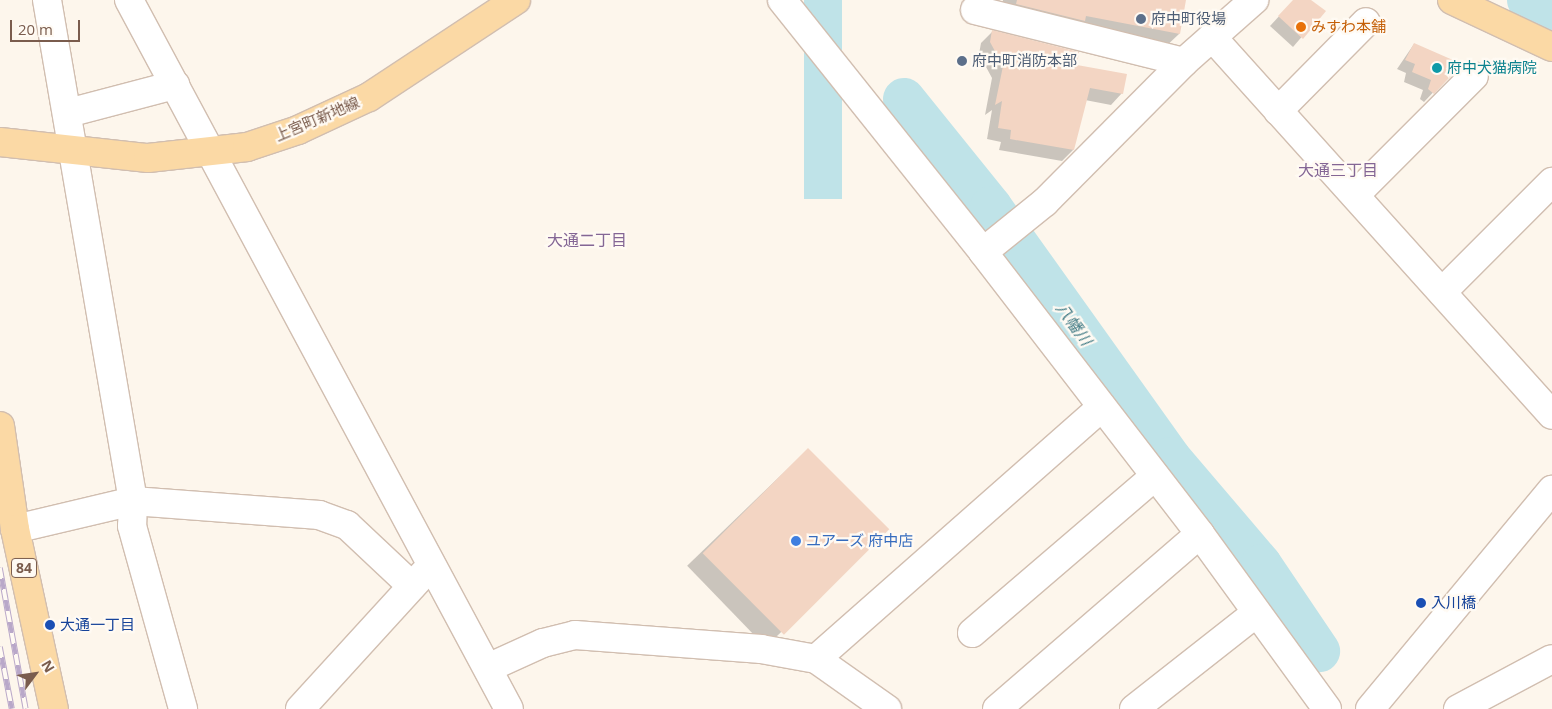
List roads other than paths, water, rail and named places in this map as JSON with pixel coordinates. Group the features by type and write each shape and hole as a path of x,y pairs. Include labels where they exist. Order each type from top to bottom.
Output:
{"main road":[{"name":"上宮町新地線","path":"0,142 148,158 210,154 298,130 369,97 516,0"},
{"path":"1452,0 1552,47"},
{"name":"84","path":"0,426 16,529 54,709"}],"street":[{"path":"47,0 68,113 72,150 133,501 132,526 183,709"},
{"path":"129,0 210,154 490,667 509,709"},
{"path":"782,0 983,252 1200,534 1327,709"},
{"path":"983,252 1045,202 1184,62 1254,0"},
{"path":"975,10 1184,62"},
{"path":"1278,111 1366,22"},
{"path":"1212,37 1552,415"},
{"path":"1355,195 1474,76"},
{"path":"68,113 175,85"},
{"path":"1442,292 1552,182"},
{"path":"816,659 1102,407"},
{"path":"972,633 1155,476"},
{"path":"1370,709 1552,490"},
{"path":"16,529 133,501 319,515 347,525 412,586"},
{"path":"997,709 1200,534"},
{"path":"300,709 434,564"},
{"path":"1134,709 1256,613"},
{"path":"490,667 543,642 575,636 761,649 816,659 887,709"},
{"path":"1458,709 1552,659"}],"water":[{"path":"804,0 842,0 842,199 804,199"}],"waterway":[{"path":"1528,0 1552,13"},
{"name":"八幡川","path":"904,99 991,207 1170,458 1261,565 1319,651"}],"railway":[{"path":"0,568 26,709"},
{"path":"0,647 12,709"}],"place":[{"name":"府中町役場","path":"1141,19"},
{"name":"みすわ本舗","path":"1301,27"},
{"name":"府中町消防本部","path":"962,61"},
{"name":"府中犬猫病院","path":"1437,68"},
{"name":"ユアーズ 府中店","path":"796,541"},
{"name":"入川橋","path":"1421,603"},
{"name":"大通一丁目","path":"50,625"}],"district":[{"name":"大通三丁目","path":"1338,170"},
{"name":"大通二丁目","path":"587,240"}]}
